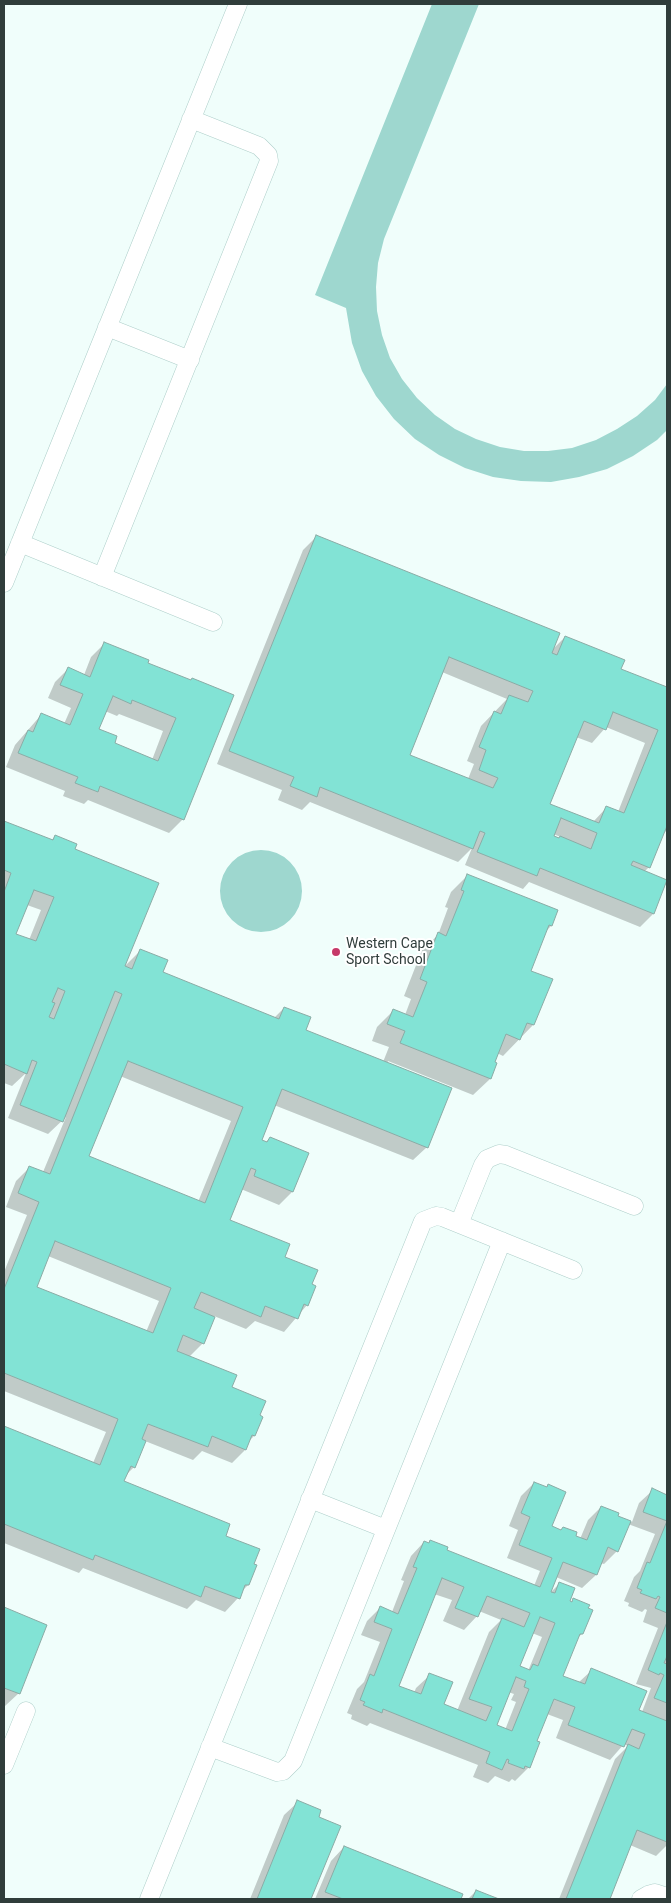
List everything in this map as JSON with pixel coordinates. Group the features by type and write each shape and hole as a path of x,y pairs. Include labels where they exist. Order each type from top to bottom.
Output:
{"lane":[{"path":"4,583 238,4"},
{"path":"102,577 269,161 268,155 259,146 191,119"},
{"path":"107,327 190,360"},
{"path":"20,543 213,622"},
{"path":"459,1224 483,1165 492,1155 499,1154 506,1155 634,1206"},
{"path":"149,1899 423,1221 436,1216 573,1270"},
{"path":"210,1747 270,1771 277,1772 289,1767 293,1761 502,1241"},
{"path":"310,1499 386,1529"},
{"path":"4,1765 26,1711"},
{"path":"642,1899 655,1893 667,1897"}],"shaded area":[{"path":"432,4 479,4 384,239 378,263 377,311 382,335 390,358 402,379 417,398 435,415 455,429 500,447 524,451 572,448 596,440 637,416 655,400 667,384 667,430 657,440 633,456 607,469 551,482 521,481 493,477 465,468 439,455 415,439 394,419 376,396 362,371 352,343 346,308 315,295"},
{"path":"261,850 277,853 290,862 299,875 302,891 299,907 290,920 277,929 261,932 245,929 232,920 223,907 220,891 223,875 232,862 245,853"}],"building":[{"path":"316,535 560,633 552,653 557,655 565,636 625,660 621,669 667,687 667,826 650,868 633,861 631,865 667,880 654,914 540,868 537,876 477,852 485,833 480,831 473,849 320,787 317,797 290,786 294,777 229,751","holes":["449,657 533,691 528,702 509,695 501,714 494,711 479,747 486,750 479,770 498,778 493,788 410,755","613,712 658,730 624,813 606,806 599,823 550,804 584,721 606,730","561,818 597,833 591,849 560,836 559,838 554,836"]},
{"path":"104,642 149,660 148,663 234,695 184,820 100,786 98,792 75,783 78,777 18,753 28,730 33,732 41,713 70,725 83,694 60,685 68,667 90,677","holes":["113,696 131,704 132,700 176,718 158,761 115,743 117,736 99,729"]},
{"path":"4,821 53,840 55,835 77,844 75,849 159,883 125,966 132,969 140,949 168,960 163,972 279,1019 284,1007 311,1017 306,1030 452,1088 428,1148 282,1089 262,1140 267,1142 270,1137 309,1153 293,1192 254,1176 256,1170 251,1168 230,1220 290,1244 285,1257 318,1270 312,1284 316,1286 308,1306 304,1304 298,1319 265,1306 261,1317 201,1292 194,1308 215,1317 204,1344 183,1335 177,1351 237,1375 232,1387 266,1401 260,1415 263,1417 255,1436 252,1435 246,1450 212,1436 208,1447 148,1424 142,1439 146,1441 135,1468 131,1466 124,1481 230,1524 226,1536 260,1549 254,1564 257,1565 249,1585 245,1585 240,1599 205,1586 201,1597 95,1555 93,1560 4,1524 4,1426 100,1465 118,1419 4,1373 4,1289 39,1202 18,1193 29,1166 50,1174 122,994 115,991 63,1122 20,1105 37,1062 32,1060 27,1074 4,1064 4,892 11,873 4,870","holes":["34,890 54,897 36,941 16,934","58,988 65,991 54,1019 49,1017 55,1003 52,1002","128,1061 243,1107 205,1203 89,1156","55,1241 171,1288 153,1333 37,1287"]},
{"path":"467,874 558,910 552,926 549,925 531,971 553,979 534,1025 527,1023 520,1040 506,1034 495,1062 497,1063 491,1079 400,1043 405,1031 387,1024 393,1009 413,1017 427,982 420,979 438,932 446,936 464,891 461,890"},
{"path":"534,1482 547,1487 548,1484 566,1492 552,1526 561,1530 563,1527 577,1532 576,1536 587,1540 601,1506 619,1513 618,1516 631,1521 618,1552 608,1547 597,1575 563,1562 551,1592 555,1593 559,1582 575,1588 570,1601 572,1602 573,1598 590,1605 588,1608 593,1610 583,1634 580,1634 563,1676 585,1684 591,1668 647,1691 639,1710 667,1721 667,1842 637,1830 610,1899 566,1899 628,1744 639,1749 645,1734 632,1729 624,1747 568,1725 575,1707 554,1699 537,1741 540,1742 530,1768 525,1766 524,1769 508,1763 509,1760 507,1759 502,1770 486,1763 490,1752 383,1709 382,1713 363,1705 365,1702 360,1700 370,1674 374,1676 392,1629 374,1622 380,1606 398,1614 417,1568 413,1567 424,1541 429,1543 430,1540 448,1547 447,1550 540,1587 552,1558 519,1545 530,1517 521,1513","holes":["442,1578 464,1587 455,1608 478,1617 487,1596 530,1613 524,1627 502,1618 469,1699 492,1707 486,1721 444,1704 453,1682 429,1673 421,1694 399,1686","540,1617 555,1623 538,1666 533,1664 530,1670 520,1666","516,1677 526,1681 524,1687 529,1689 512,1731 497,1725"]},
{"path":"652,1488 667,1495 667,1521 643,1512"},
{"path":"667,1521 667,1613 655,1608 660,1597 658,1596 656,1599 640,1593 642,1590 637,1588 647,1562 650,1563"},
{"path":"4,1607 47,1625 20,1694 4,1688"},
{"path":"667,1622 667,1656 664,1663 667,1664 667,1703 654,1698 664,1675 648,1670"},
{"path":"297,1800 321,1810 319,1817 341,1826 311,1899 257,1899"},
{"path":"344,1846 463,1894 461,1899 343,1899 325,1892"},
{"path":"476,1890 499,1899 472,1899"}],"place":[{"name":"Western Cape Sport School","path":"336,952"}]}
